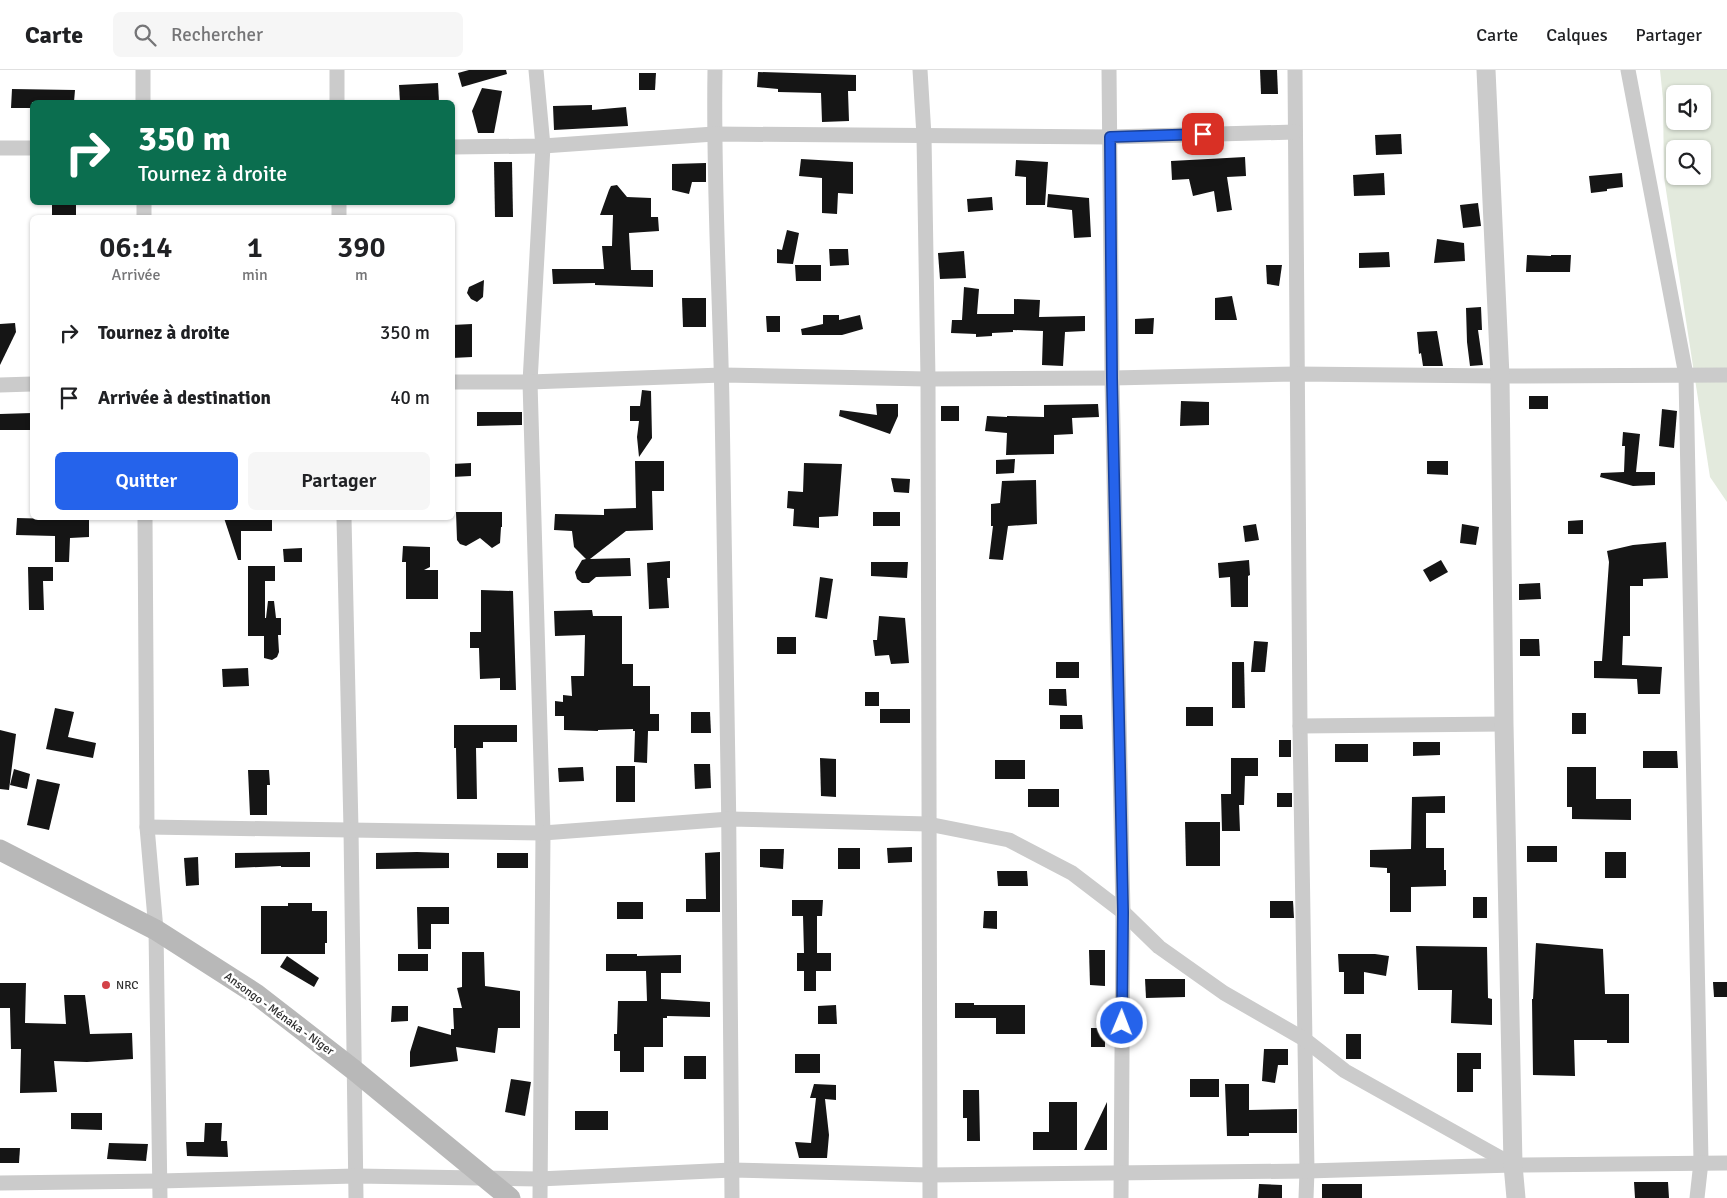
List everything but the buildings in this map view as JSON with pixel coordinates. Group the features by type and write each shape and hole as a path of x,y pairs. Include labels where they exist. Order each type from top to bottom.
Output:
{"main road":[{"name":"Ansongo - Ménaka - Niger","path":"0,850 156,930 256,994 354,1070 510,1198"}],"street":[{"path":"143,70 143,100"},
{"path":"337,70 337,100"},
{"path":"536,70 542,146 530,382 543,833 540,1198"},
{"path":"714,70 730,819 732,1198"},
{"path":"920,70 924,136 928,379 930,1198"},
{"path":"1109,70 1112,378 1123,912 1121,1198"},
{"path":"1295,70 1296,374 1306,1198"},
{"path":"1486,70 1500,376 1504,724 1513,1165 1516,1198"},
{"path":"1628,70 1686,375 1701,1162 1697,1198"},
{"path":"455,147 542,146 714,134 1110,137 1295,132"},
{"path":"0,148 30,148"},
{"path":"455,382 530,382 722,375 928,379 1296,374 1500,376 1727,375"},
{"path":"0,385 30,384"},
{"path":"146,520 147,826 156,930 160,1198"},
{"path":"344,520 352,829 356,1198"},
{"path":"1300,726 1504,724"},
{"path":"147,826 543,833 730,819 928,824 1009,840 1072,873 1123,912 1159,947 1224,993 1304,1039 1345,1071 1513,1165 1524,1198"},
{"path":"0,1183 356,1176 539,1179 732,1170 929,1174 1307,1171 1513,1165 1727,1163"}],"shaded area":[{"path":"1660,70 1727,70 1727,502 1710,477 1664,177 1663,99"}],"place":[{"name":"NRC","path":"106,985"}],"route":[{"path":"1122,1023 1123,912 1112,378 1110,137 1203,134"}]}
